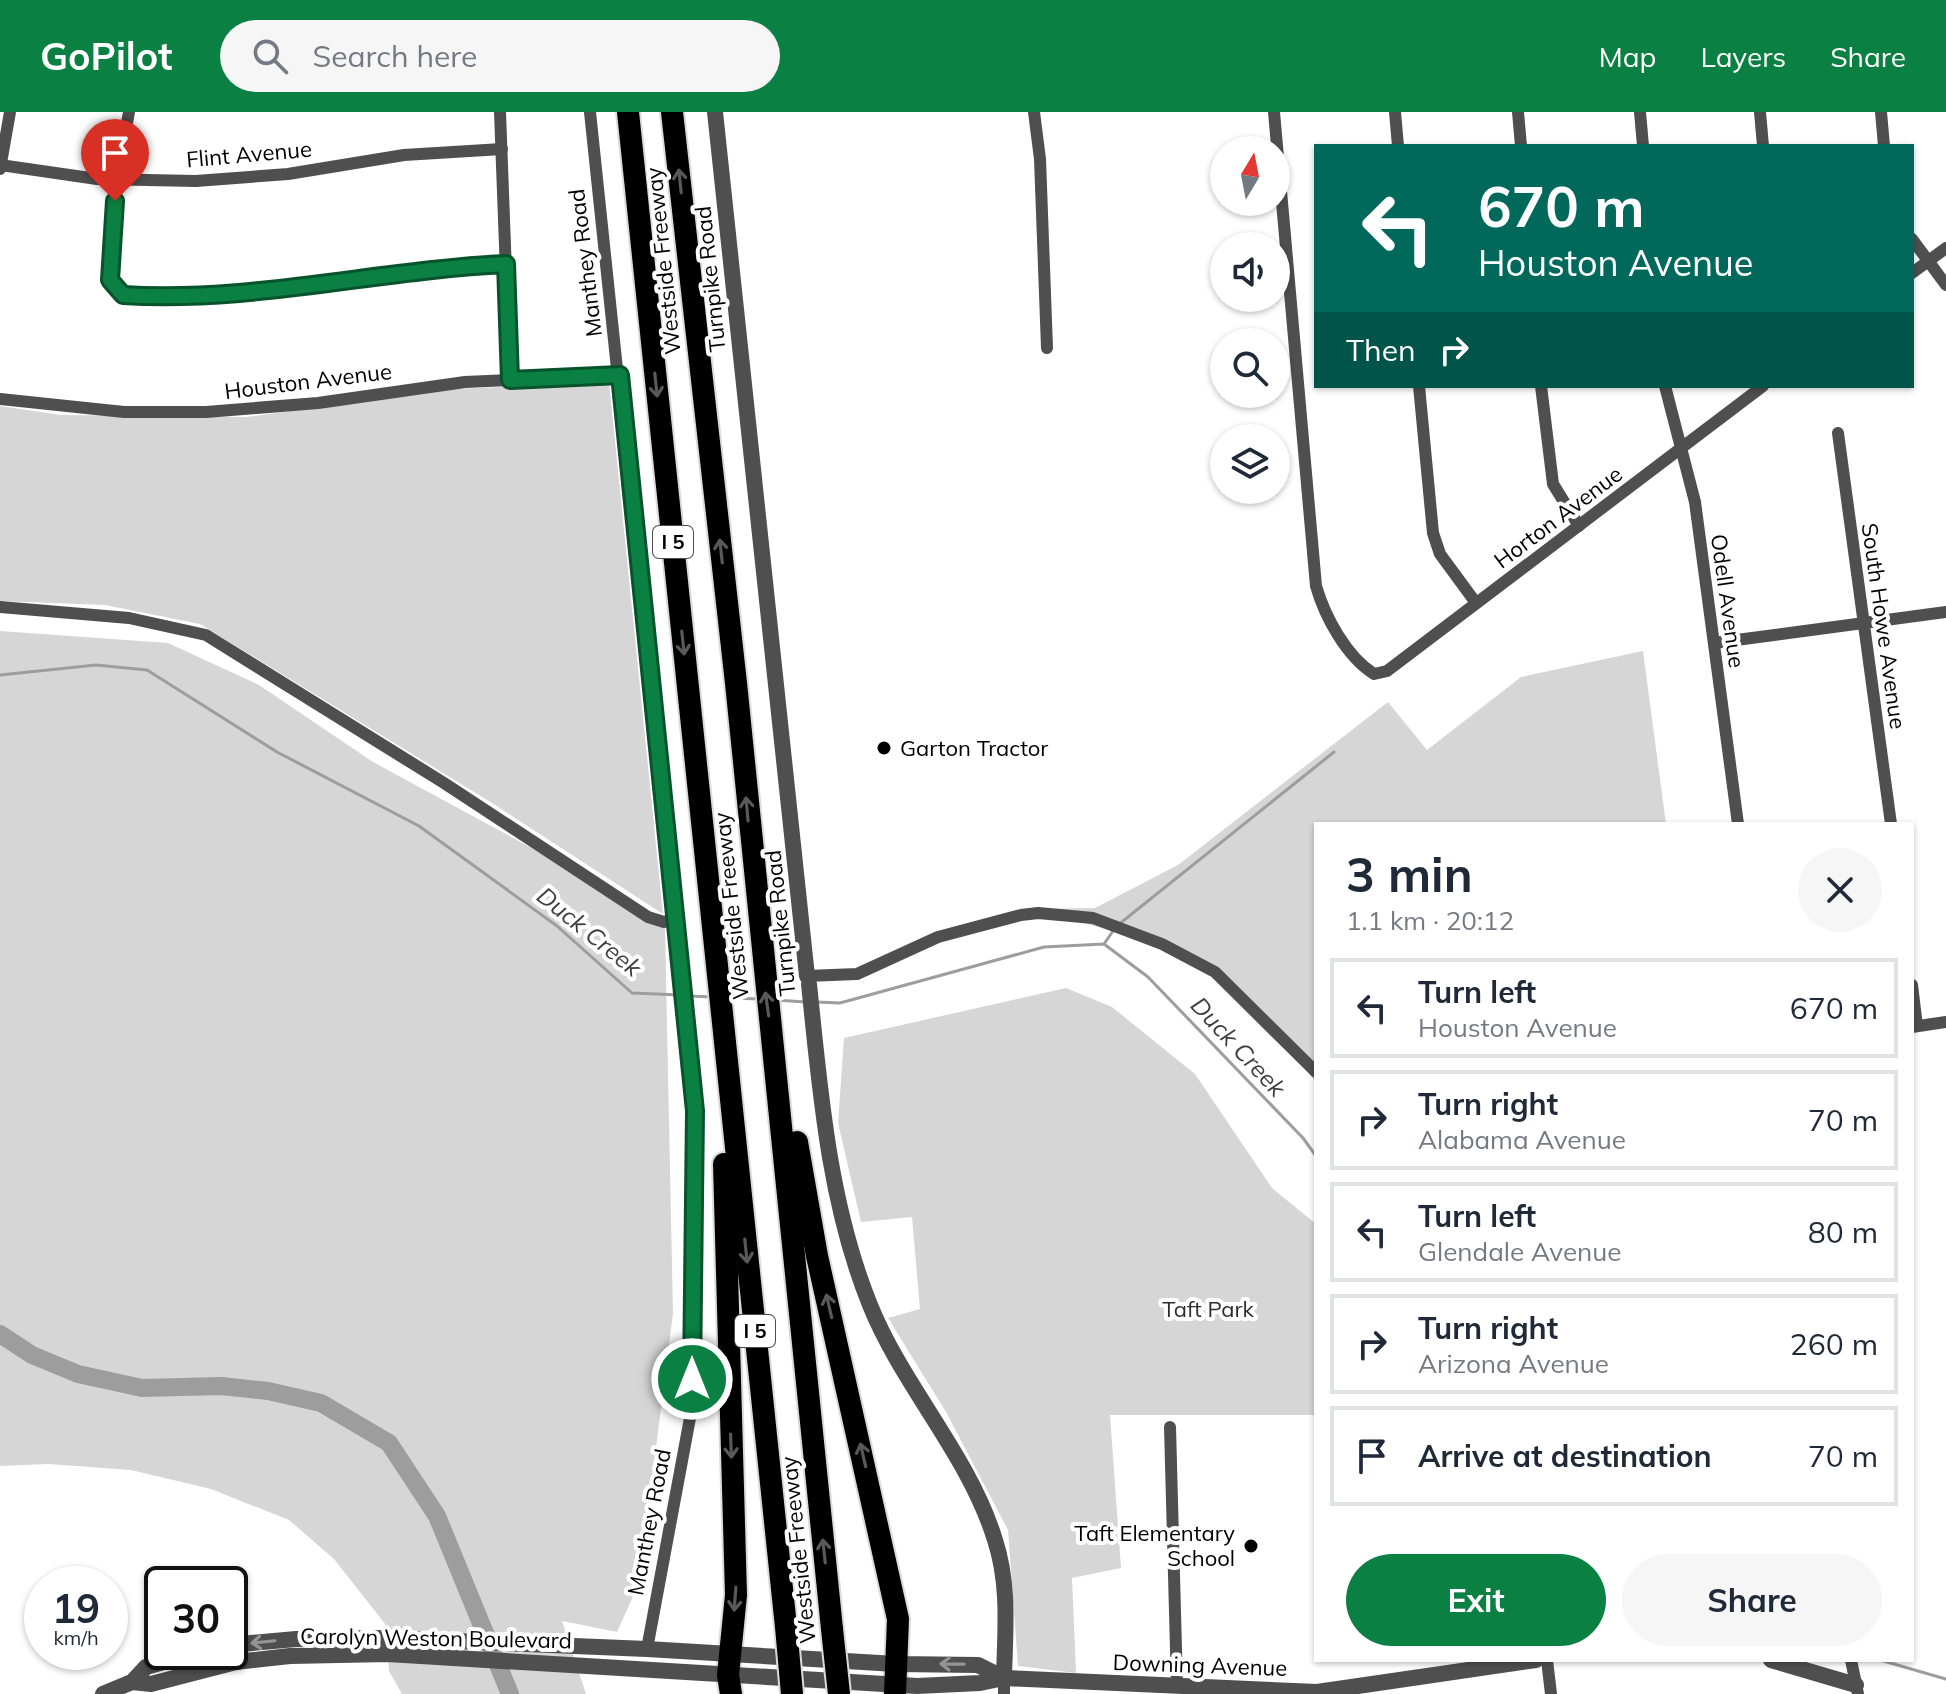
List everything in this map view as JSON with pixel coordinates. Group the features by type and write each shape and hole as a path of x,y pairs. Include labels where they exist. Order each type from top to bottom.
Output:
{"highway":[{"name":"Westside Freeway","path":"628,112 792,1694"},
{"name":"Westside Freeway","path":"672,112 736,683 762,971 839,1694"},
{"path":"771,1037 787,1068 811,1225 898,1619 895,1681"},
{"path":"729,1675 736,1595 723,1123 730,1087"}],"street":[{"path":"0,166 10,112"},
{"path":"129,112 118,180 110,265 110,280 115,290 123,295 259,292 437,267 506,264"},
{"path":"500,112 510,380"},
{"name":"Manthey Road","path":"590,112 682,964 695,1122 691,1405 679,1488 647,1649"},
{"name":"Turnpike Road","path":"715,112 814,1039 832,1168 853,1261 889,1344 977,1496 996,1541 1007,1614 1004,1686"},
{"path":"1034,112 1040,159 1047,348"},
{"name":"Horton Avenue","path":"1274,112 1316,586 1333,626 1364,668 1374,674 1387,671 1760,388"},
{"path":"1395,112 1398,144"},
{"path":"1518,112 1521,144"},
{"path":"1640,112 1643,144"},
{"path":"1760,112 1763,144"},
{"path":"1881,112 1884,144"},
{"name":"Flint Avenue","path":"0,166 118,180 245,178 404,155 502,149"},
{"path":"1914,242 1946,285"},
{"path":"1914,272 1946,248"},
{"name":"Houston Avenue","path":"0,399 124,412 206,412 318,403 434,385 620,375"},
{"path":"1419,388 1433,533 1440,554 1476,603"},
{"path":"1541,388 1550,473 1561,501 1579,526"},
{"name":"Odell Avenue","path":"1666,388 1695,502 1738,822"},
{"name":"South Howe Avenue","path":"1838,433 1891,822"},
{"path":"0,607 129,618 206,635 405,758 648,917 664,922 677,918"},
{"path":"1714,643 1946,612"},
{"path":"808,980 857,974 938,937 1021,915 1038,913 1093,918 1162,944 1206,966 1225,980 1314,1070"},
{"path":"1915,1027 1946,1022"},
{"path":"1170,1427 1177,1686"},
{"name":"Carolyn Weston Boulevard","path":"248,1643 296,1639 398,1639 565,1655 646,1669"},
{"name":"Carolyn Weston Boulevard","path":"103,1694 236,1662 290,1656 565,1655 647,1649"},
{"name":"Downing Avenue","path":"647,1649 729,1675"},
{"name":"Downing Avenue","path":"646,1669 895,1681 978,1665 1004,1686 1177,1686 1317,1692 1522,1662"},
{"path":"1547,1662 1551,1694"},
{"path":"1777,1662 1857,1689"},
{"path":"1851,1662 1857,1689"},
{"name":"Carolyn Weston Boulevard","path":"134,1688 144,1670"}],"green space":[{"path":"609,382 663,914 492,803 200,624 105,605 0,601 0,406 61,415 246,417 454,389"},
{"path":"0,631 168,643 259,685 373,762 574,871 665,928 673,1313 639,1583 617,1632 562,1621 586,1694 402,1694 389,1671 386,1625 334,1559 289,1520 211,1489 131,1470 48,1464 0,1466"},
{"path":"1643,651 1666,822 1314,822 1314,1080 1249,1002 1177,950 1035,909 1095,908 1178,865 1388,702 1427,750 1521,677"},
{"name":"Taft Park","path":"1066,988 1112,1007 1195,1074 1272,1188 1314,1222 1314,1415 1110,1415 1121,1568 1072,1578 1076,1673 1018,1666 1008,1530 946,1412 888,1318 920,1309 912,1217 861,1222 838,1123 844,1038"}],"waterway":[{"name":"Duck Creek","path":"0,675 96,665 147,670 277,752 419,826 557,926 632,993 681,995"},
{"path":"1118,925 1334,752"},
{"path":"1104,944 1113,931"},
{"name":"Duck Creek","path":"816,1002 840,1003 1044,947 1104,944 1148,977 1303,1138 1314,1153"},
{"name":"Duck Creek","path":"689,996 713,997"},
{"name":"Duck Creek","path":"729,998 761,999"},
{"name":"Duck Creek","path":"776,1000 805,1002"},
{"path":"0,1334 32,1355 78,1374 142,1388 221,1386 268,1391 321,1403 389,1443 437,1516 510,1694"},
{"name":"Duck Creek","path":"1887,1662 1946,1679"}],"place":[{"name":"Garton Tractor","path":"884,748"},
{"name":"Taft Elementary School","path":"1251,1546"}],"route":[{"path":"115,201 110,280 115,290 123,295 206,296 259,292 437,267 506,264 510,380 620,375 691,1052 695,1111 692,1379"}]}
